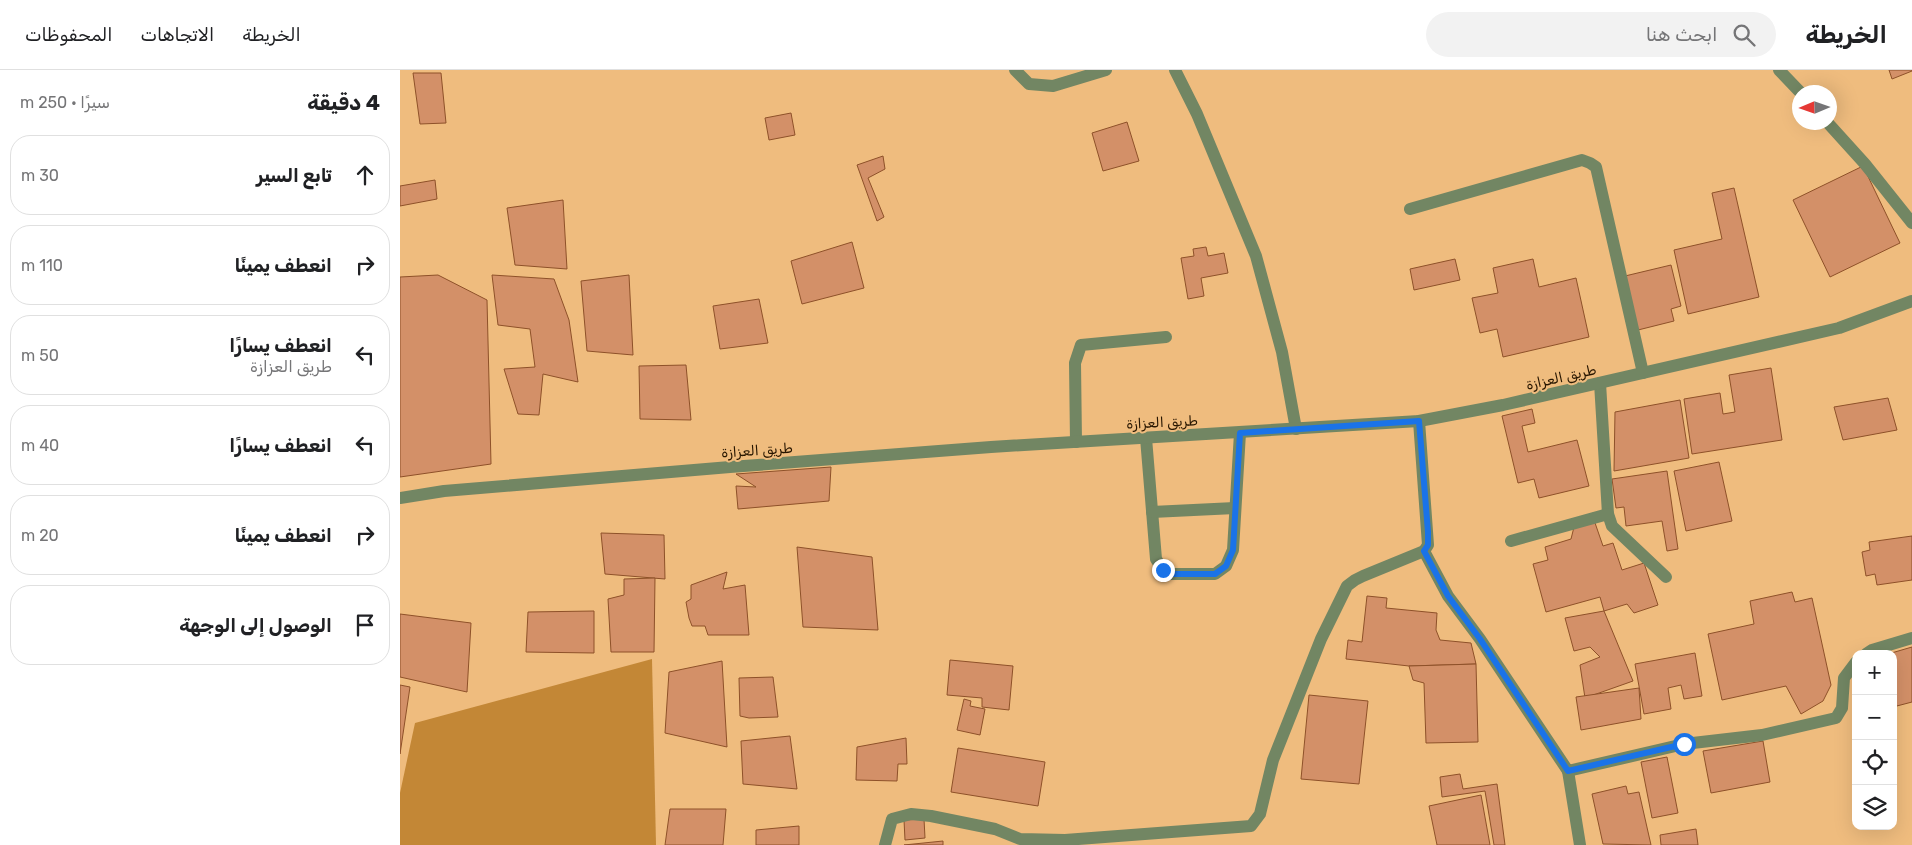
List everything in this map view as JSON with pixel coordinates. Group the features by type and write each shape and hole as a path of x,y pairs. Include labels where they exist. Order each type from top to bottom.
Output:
{"street":[{"path":"1015,70 1029,84 1053,86 1106,70"},
{"path":"1176,70 1198,114 1256,256 1282,352 1296,429"},
{"path":"1779,70 1793,85"},
{"path":"1834,130 1865,164 1912,223"},
{"path":"1410,208 1582,160 1596,167 1643,373"},
{"name":"طريق العزازة","path":"400,498 444,491 720,468 1076,442 1419,421 1503,405 1839,328 1912,301"},
{"path":"1076,442 1074,363 1081,345 1166,337"},
{"path":"1600,383 1608,514 1612,526 1666,577"},
{"path":"886,845 892,819 911,814 931,816 995,829 1020,839 1065,840 1251,826 1260,814 1273,760 1318,649 1348,586 1354,580 1424,551 1428,545 1419,421"},
{"path":"1146,438 1156,560 1163,570 1172,574 1215,574 1226,566 1233,550 1240,433"},
{"path":"1152,512 1236,508"},
{"path":"1510,540 1608,514"},
{"path":"1424,551 1448,596 1480,639 1568,771 1580,845"},
{"path":"1872,650 1912,638"},
{"path":"1568,771 1684,744 1762,735 1836,718 1842,708 1844,678 1852,667"}],"shaded area":[{"path":"652,659 656,845 400,845 400,793 415,723"}],"building":[{"path":"1889,70 1912,70 1912,71 1892,79"},
{"path":"413,73 441,73 446,123 420,124"},
{"path":"791,113 795,135 769,140 765,118"},
{"path":"1127,122 1139,161 1103,171 1092,133"},
{"path":"883,156 885,169 868,178 884,217 877,221 857,165"},
{"path":"1863,166 1900,243 1830,277 1793,200"},
{"path":"435,180 437,199 400,206 400,186"},
{"path":"1734,188 1759,297 1688,314 1674,250 1722,239 1712,193"},
{"path":"563,200 567,269 515,265 507,208"},
{"path":"852,242 864,288 802,304 791,261"},
{"path":"1206,247 1208,256 1224,253 1228,273 1201,278 1204,296 1188,299 1181,258 1194,256 1193,249"},
{"path":"1455,259 1460,280 1414,290 1410,269"},
{"path":"1533,259 1539,287 1576,278 1589,337 1503,357 1497,329 1480,333 1472,298 1498,293 1493,268"},
{"path":"1671,265 1681,306 1671,309 1674,321 1638,330 1625,276"},
{"path":"438,275 487,300 491,464 400,477 400,277"},
{"path":"492,275 554,279 569,320 578,382 543,374 539,415 518,414 504,369 535,367 530,329 498,325"},
{"path":"629,275 633,355 587,351 581,281"},
{"path":"759,299 768,343 720,349 713,306"},
{"path":"686,365 691,420 640,419 639,366"},
{"path":"1771,368 1782,440 1692,454 1684,399 1720,393 1723,414 1735,412 1729,375"},
{"path":"1888,398 1897,430 1843,440 1834,407"},
{"path":"1680,400 1689,458 1614,471 1615,412"},
{"path":"1532,409 1535,423 1522,426 1528,452 1577,440 1589,486 1539,498 1534,479 1518,483 1502,416"},
{"path":"1719,462 1732,521 1686,531 1674,471"},
{"path":"831,467 829,501 738,509 736,486 756,487 736,474"},
{"path":"1667,471 1678,549 1667,551 1662,521 1626,526 1624,507 1616,508 1612,479"},
{"path":"1594,520 1603,546 1613,543 1622,570 1644,563 1658,605 1634,613 1627,604 1604,611 1600,597 1546,612 1533,564 1548,560 1545,547 1571,539 1574,527"},
{"path":"601,533 664,535 665,579 605,574"},
{"path":"1912,536 1912,580 1877,585 1875,574 1866,576 1862,552 1870,550 1869,542"},
{"path":"797,547 872,557 878,630 803,627"},
{"path":"727,572 723,589 745,585 749,635 708,635 705,626 692,626 689,618 686,602 691,599 691,585"},
{"path":"655,578 654,652 611,652 608,599 624,595 624,579"},
{"path":"1792,592 1795,602 1812,598 1831,685 1823,701 1801,714 1786,686 1722,700 1708,634 1754,624 1750,601"},
{"path":"1367,596 1387,598 1386,608 1437,613 1436,630 1440,640 1471,643 1476,664 1409,666 1346,659 1348,640 1362,642"},
{"path":"594,611 594,653 526,652 528,612"},
{"path":"1604,611 1633,681 1585,698 1580,665 1600,657 1590,647 1574,651 1565,618"},
{"path":"400,614 471,623 467,692 400,677"},
{"path":"1912,647 1912,702 1897,706 1897,695 1897,651"},
{"path":"1695,653 1702,696 1684,699 1681,685 1668,688 1671,709 1644,714 1635,664"},
{"path":"950,660 1013,666 1009,710 982,707 982,698 947,695"},
{"path":"722,661 727,747 665,733 669,672"},
{"path":"1476,664 1478,742 1426,743 1424,683 1413,680 1409,666"},
{"path":"773,677 778,717 749,718 740,716 739,678"},
{"path":"400,685 410,687 400,754"},
{"path":"1639,688 1641,719 1581,730 1576,697"},
{"path":"1309,695 1368,701 1359,784 1301,779"},
{"path":"964,699 971,701 970,706 985,709 980,735 957,730"},
{"path":"790,736 797,789 743,784 741,741"},
{"path":"906,738 907,764 898,764 897,781 856,780 857,747"},
{"path":"1763,741 1770,782 1711,793 1703,751"},
{"path":"958,748 1045,762 1038,806 951,792"},
{"path":"1667,757 1678,813 1652,818 1641,762"},
{"path":"1460,774 1463,789 1497,784 1505,845 1494,845 1485,791 1442,797 1440,777"},
{"path":"1626,786 1628,794 1639,792 1651,845 1603,844 1592,794"},
{"path":"1481,795 1490,845 1437,845 1429,806"},
{"path":"670,809 726,809 723,845 665,845"},
{"path":"924,819 925,838 905,840 904,820"},
{"path":"799,826 799,845 756,845 756,830"},
{"path":"1696,829 1698,845 1661,845 1660,835"},
{"path":"943,841 943,845 904,845"}],"route":[{"path":"1163,570 1172,574 1215,574 1226,566 1233,550 1240,433 1419,421 1428,532 1428,545 1424,551 1448,596 1480,639 1568,771 1684,744"}]}
